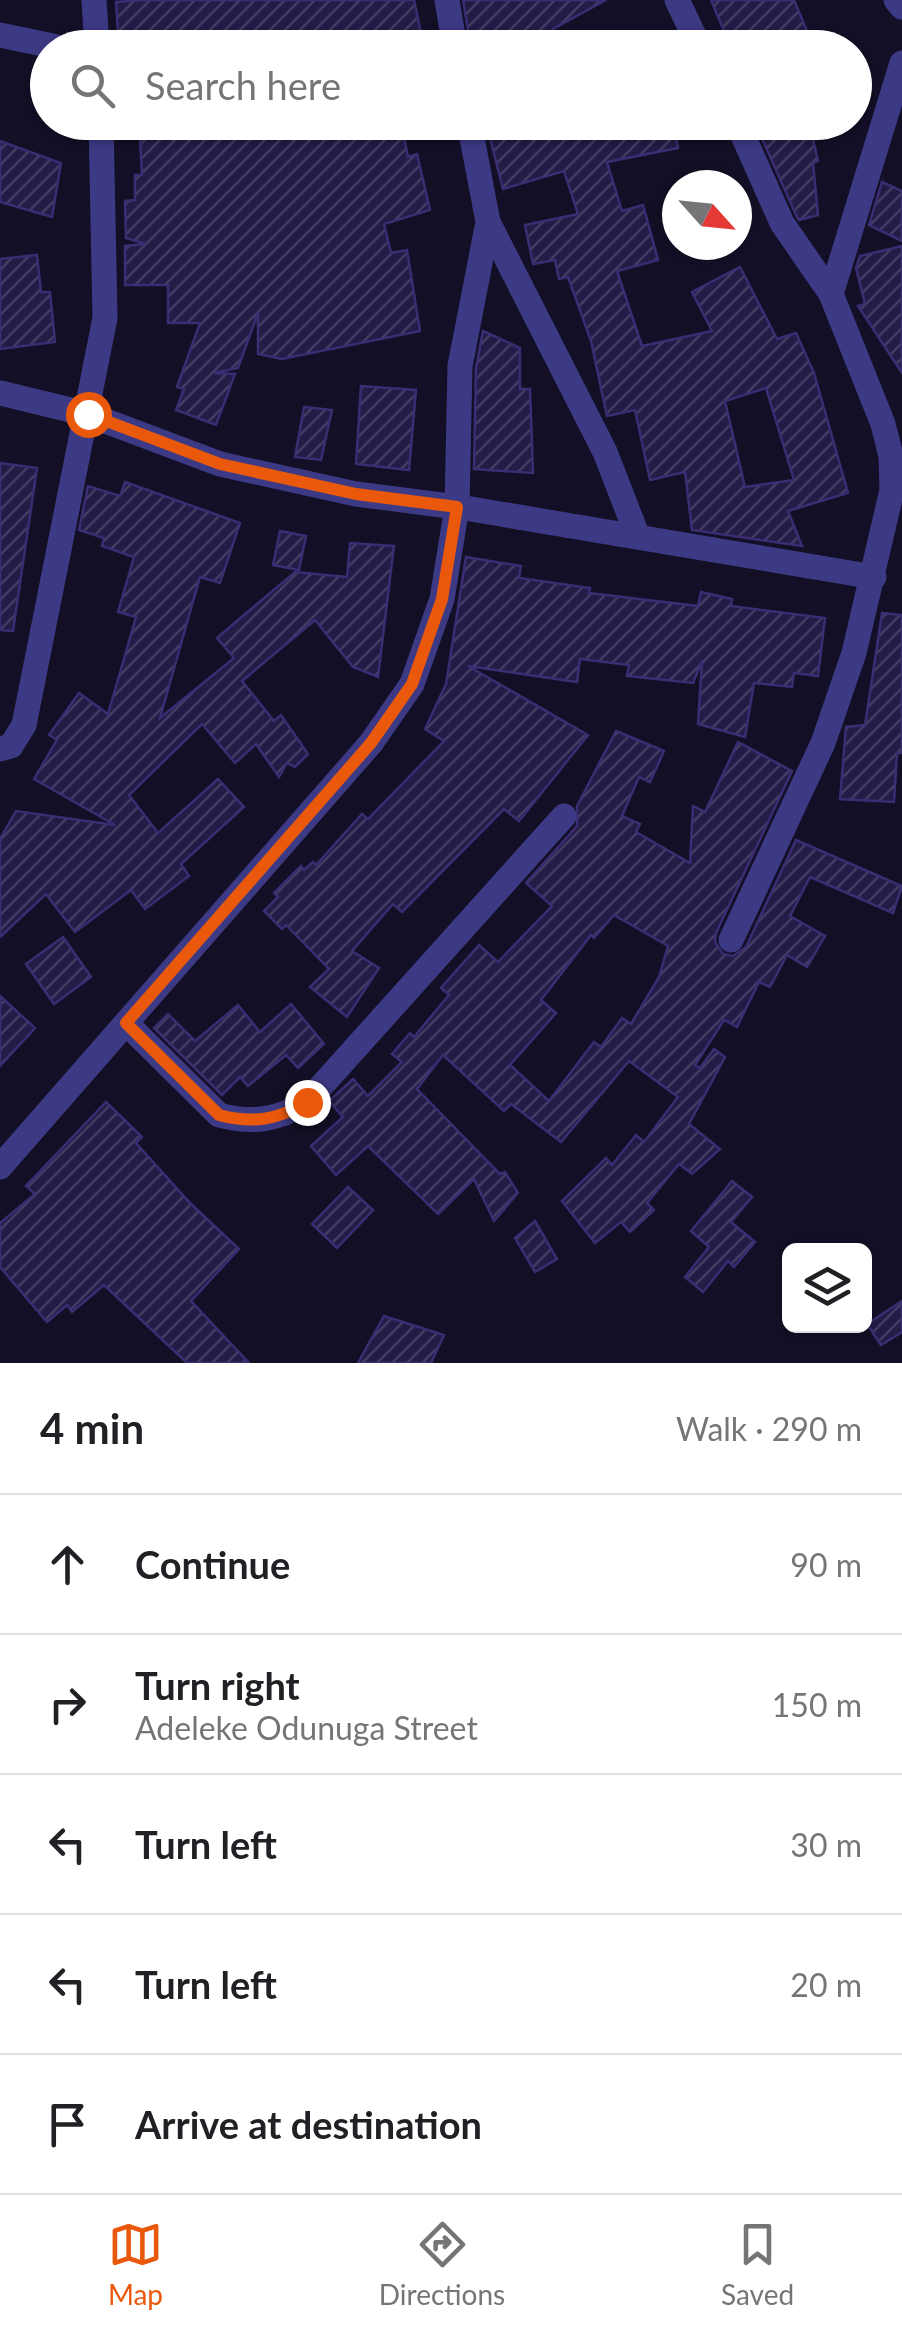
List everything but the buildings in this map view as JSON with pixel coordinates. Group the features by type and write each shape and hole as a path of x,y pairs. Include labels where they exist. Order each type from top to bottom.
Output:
{"street":[{"path":"94,0 96,30"},
{"path":"447,0 453,30"},
{"path":"677,0 691,30"},
{"path":"896,0 902,7"},
{"path":"0,35 30,41"},
{"path":"830,294 902,62"},
{"path":"0,749 10,746 24,725 105,318 101,140"},
{"path":"472,140 488,222 605,452 638,537"},
{"path":"730,940 823,743 874,577 892,490 891,456 884,424 830,294 782,222 744,140"},
{"path":"0,1167 371,743 412,684 442,599 457,507 460,366 488,222"},
{"path":"0,394 88,414 220,464 356,494 457,507 874,577"},
{"path":"126,1023 219,1115 238,1120 284,1116 307,1102 564,816"}],"route":[{"path":"88,414 220,464 356,494 457,507 442,599 412,684 371,743 126,1023 219,1115 238,1120 284,1116 307,1102"}]}
